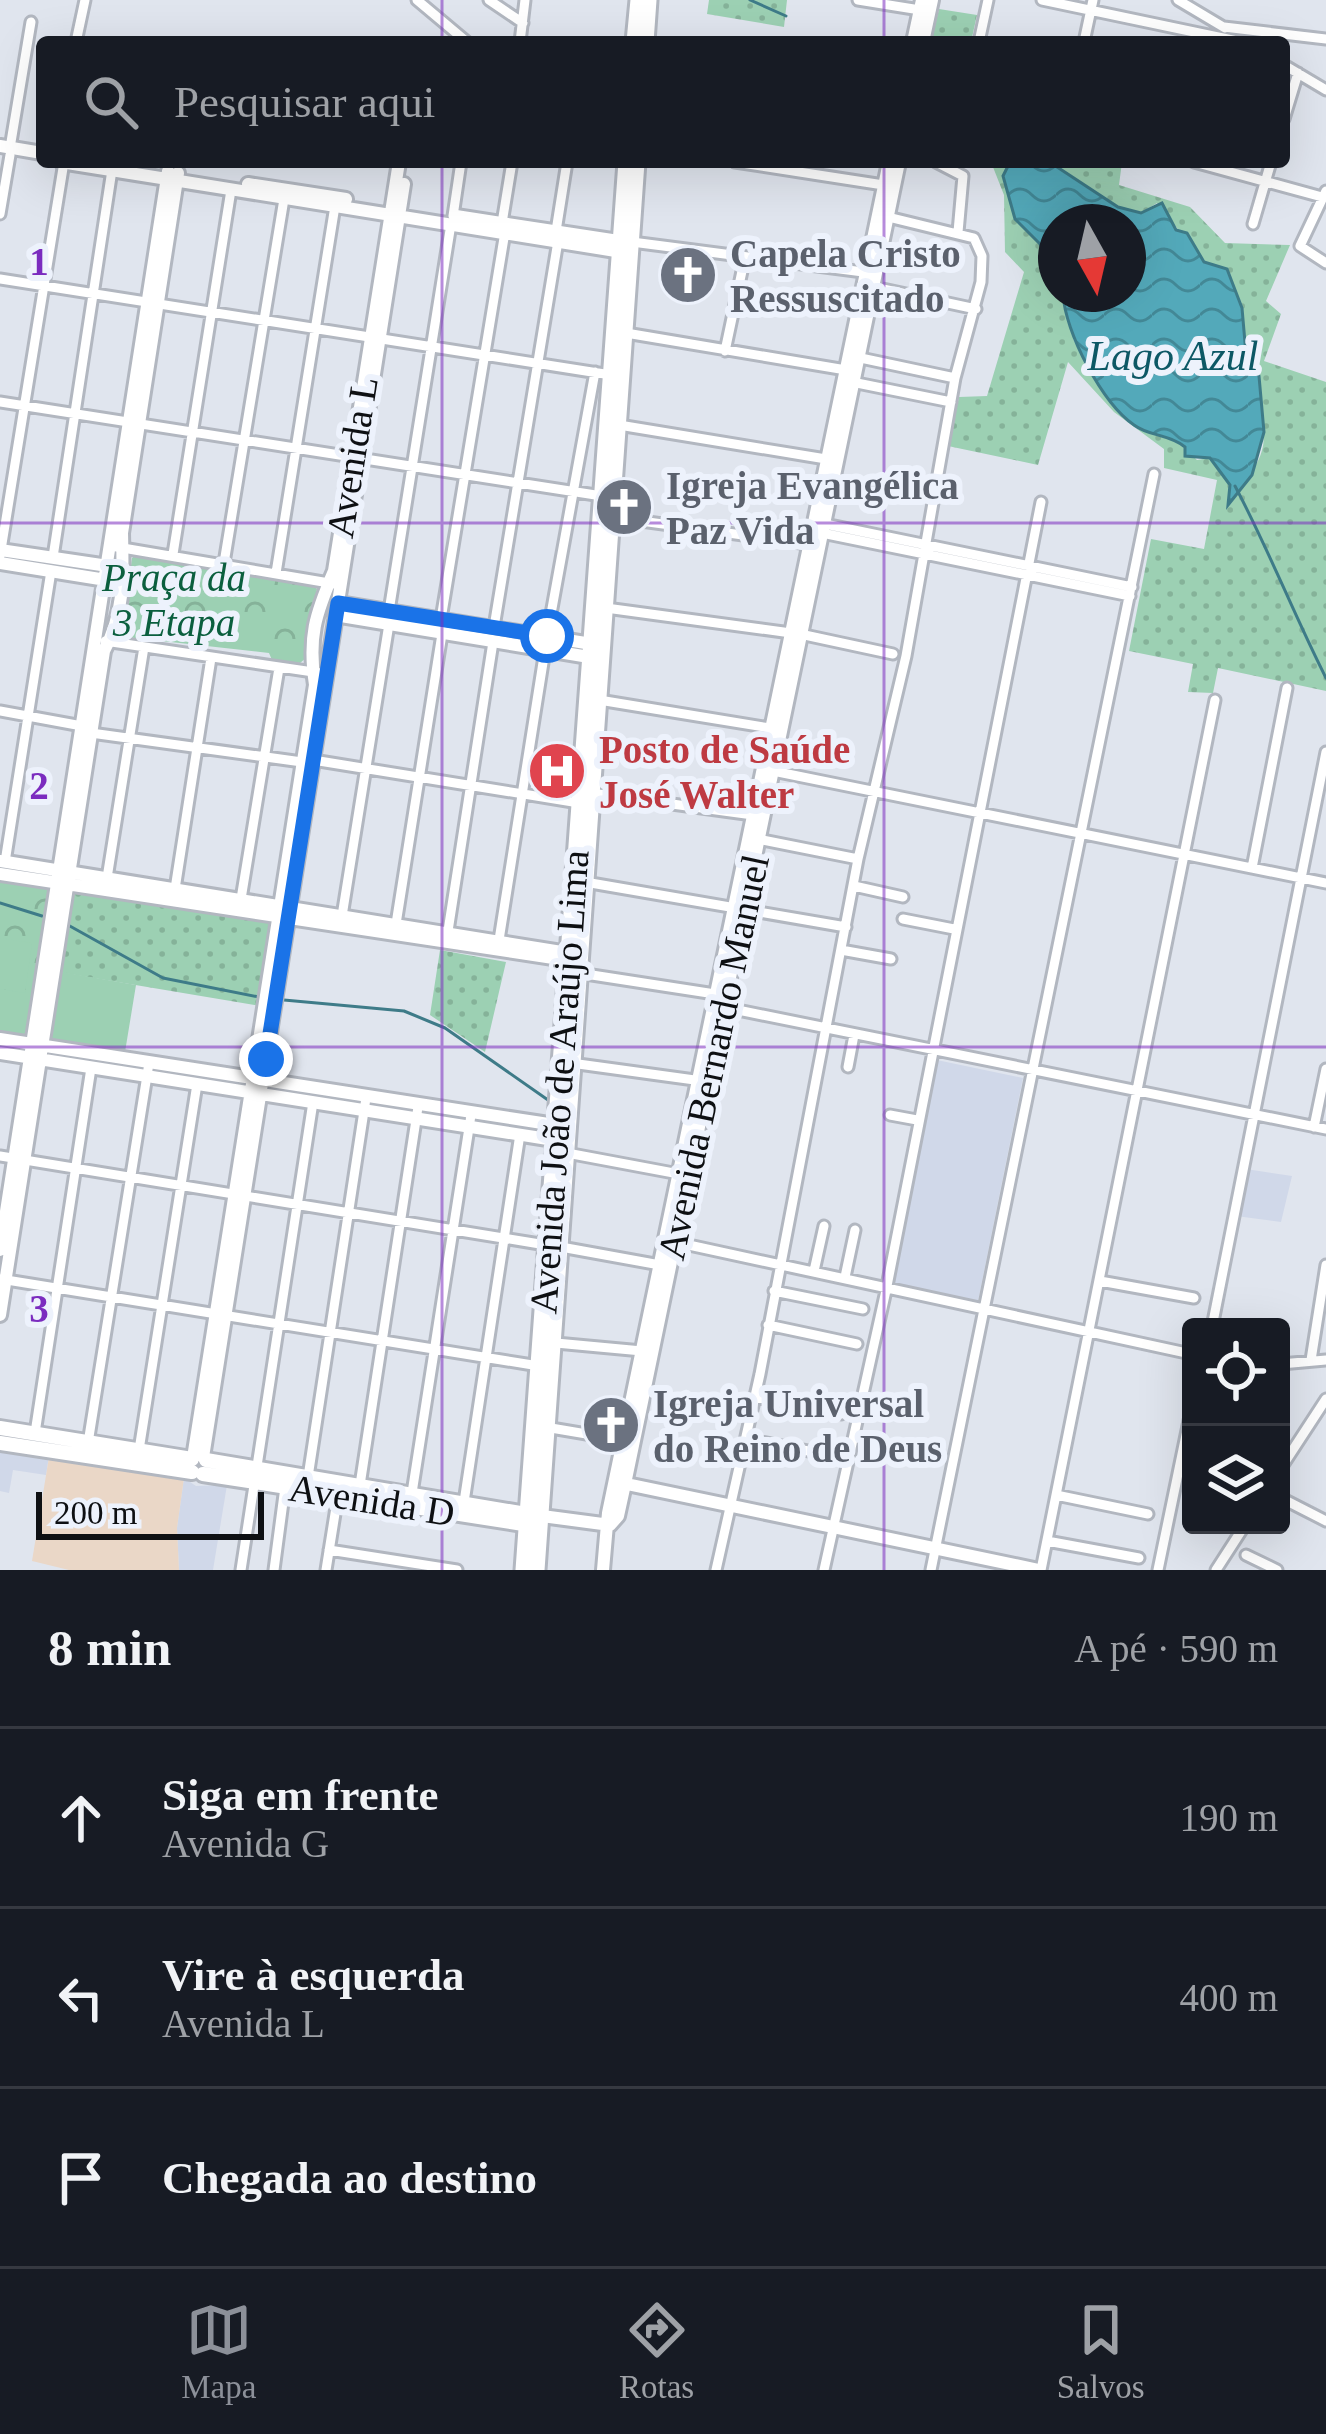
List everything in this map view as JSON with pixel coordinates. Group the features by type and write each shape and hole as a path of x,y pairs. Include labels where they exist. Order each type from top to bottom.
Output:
{"main road":[{"path":"635,36 638,0"},
{"path":"646,36 649,0"},
{"name":"Avenida João de Araújo Lima","path":"584,808 599,700 596,652 606,608 620,425 626,333 626,168"},
{"name":"Avenida João de Araújo Lima","path":"523,1570 550,1428 556,1343 554,1132 596,652 603,374 636,168"},
{"name":"Avenida João de Araújo Lima","path":"536,1570 541,1366 566,1153 572,963 585,882 582,838"},
{"name":"Avenida D","path":"0,1428 87,1449 198,1463"},
{"name":"Avenida D","path":"0,1443 140,1450 256,1475 308,1477 464,1502 535,1520"},
{"name":"Avenida D","path":"256,1475 285,1487 535,1520"}],"street":[{"path":"77,36 85,0"},
{"path":"417,0 459,36"},
{"path":"489,0 523,22"},
{"path":"521,36 525,0"},
{"path":"858,0 921,5 914,36"},
{"path":"924,36 932,0"},
{"path":"980,36 988,0"},
{"path":"1042,0 1092,5 1195,36"},
{"path":"1178,0 1235,36"},
{"path":"1085,36 1092,5"},
{"path":"0,214 5,151 31,22"},
{"path":"1224,27 1326,39"},
{"path":"1290,68 1326,90"},
{"path":"1290,99 1298,73"},
{"path":"5,151 36,155"},
{"path":"61,168 0,554 107,573"},
{"path":"108,168 94,292 2,866 572,963 715,994 723,1007 1320,1128 1326,1070"},
{"path":"121,168 626,248 745,257 869,280 976,308"},
{"name":"Avenida L","path":"198,1463 319,673 337,609 334,583 402,168"},
{"path":"342,916 460,168"},
{"path":"396,924 511,168"},
{"path":"494,627 566,168"},
{"path":"774,168 889,186"},
{"name":"Avenida Bernardo Manuel","path":"603,1570 675,1242 679,1174 723,1007 753,815 767,770 893,168"},
{"path":"948,168 963,176 958,232"},
{"path":"1219,168 1324,194 1302,251 1326,263"},
{"path":"1252,224 1269,168"},
{"path":"172,176 284,199 396,211"},
{"path":"0,1250 103,640 107,573 117,547 172,176"},
{"name":"Avenida Bernardo Manuel","path":"849,376 888,217 889,186"},
{"path":"173,554 231,190"},
{"path":"224,563 284,199"},
{"path":"276,573 335,206"},
{"path":"716,1570 755,1397 858,859 926,550 955,378 976,308 982,266 976,240 888,217"},
{"path":"725,351 745,257"},
{"path":"0,279 603,374 570,490 499,940"},
{"path":"626,333 849,376 951,402"},
{"path":"856,356 955,378"},
{"path":"0,402 602,496"},
{"path":"620,425 826,459"},
{"name":"Avenida Bernardo Manuel","path":"816,533 826,459 837,432"},
{"path":"931,1570 1154,474"},
{"path":"824,1570 887,1286 976,811 1041,502"},
{"path":"612,517 816,533 1131,591"},
{"path":"117,547 334,583"},
{"path":"103,640 117,633 126,570 117,547"},
{"name":"Avenida L","path":"319,673 308,660 319,598 334,583"},
{"path":"606,608 795,633 892,654"},
{"path":"337,609 441,626 494,627 596,652"},
{"path":"441,626 493,642 546,643"},
{"path":"103,640 319,673"},
{"path":"448,931 493,642"},
{"path":"107,878 144,647"},
{"path":"175,889 211,658"},
{"path":"241,899 279,668"},
{"path":"1252,868 1287,688"},
{"name":"Avenida Bernardo Manuel","path":"629,1441 642,1351 679,1198 715,994 758,839 770,728 783,692"},
{"path":"599,700 770,728"},
{"path":"620,1483 1040,1570 1140,1094 1215,700"},
{"path":"0,711 88,723 129,738 266,756 309,754 584,808 753,815"},
{"path":"1214,1318 1250,1116 1326,752"},
{"path":"767,770 1326,883"},
{"path":"758,839 858,859"},
{"path":"64,878 107,878 241,899 284,913 448,931 499,940 572,963"},
{"path":"585,882 740,905 846,927"},
{"path":"854,886 903,897"},
{"path":"903,919 953,929"},
{"path":"841,950 891,959"},
{"path":"848,1067 854,1035"},
{"path":"0,1039 92,1068 148,1070 197,1084 257,1086 314,1102 366,1104"},
{"path":"0,1053 37,1052 554,1132"},
{"path":"571,1063 702,1082"},
{"path":"35,1433 92,1068"},
{"path":"87,1449 148,1070"},
{"path":"140,1450 197,1084"},
{"path":"241,1570 314,1102"},
{"path":"308,1477 366,1104"},
{"path":"360,1485 417,1113"},
{"path":"890,1115 917,1120"},
{"path":"469,1120 520,1134 554,1132"},
{"path":"412,1493 469,1120"},
{"path":"464,1502 520,1134"},
{"path":"566,1153 679,1174"},
{"path":"12,1158 660,1265"},
{"path":"0,1315 12,1158"},
{"path":"814,1271 824,1226"},
{"path":"845,1277 855,1230"},
{"path":"675,1242 1088,1327 1182,1352"},
{"path":"1311,1360 1326,1265"},
{"path":"3,1279 541,1366"},
{"path":"1100,1281 1194,1298"},
{"path":"774,1291 863,1310"},
{"path":"1315,1334 1326,1312"},
{"path":"769,1325 857,1343"},
{"path":"556,1343 642,1351"},
{"path":"1290,1365 1326,1360"},
{"path":"755,1397 841,1414"},
{"path":"1290,1454 1326,1399"},
{"path":"1158,1570 1189,1426"},
{"path":"550,1428 629,1441"},
{"path":"746,1439 850,1459"},
{"path":"274,1570 285,1487"},
{"path":"326,1570 338,1495"},
{"path":"1056,1496 1148,1514"},
{"path":"1290,1503 1326,1521"},
{"path":"535,1520 610,1526"},
{"path":"1216,1570 1239,1534"},
{"path":"1047,1541 1139,1558"},
{"path":"328,1550 457,1570"},
{"path":"1246,1555 1277,1570"}],"shaded area":[{"name":"Posto de Saúde José Walter","path":"532,747 576,754 571,799 548,795 551,773 529,770"},
{"path":"932,1059 1023,1078 978,1301 890,1282"},
{"path":"1246,1169 1292,1176 1281,1222 1236,1216"},
{"path":"0,1449 49,1456 46,1475 13,1470 9,1493 0,1491"},
{"path":"49,1457 184,1478 177,1528 179,1570 69,1570 32,1561"},
{"path":"184,1478 196,1486 227,1485 213,1570 179,1570 177,1528"}],"green space":[{"path":"709,0 787,0 784,27 707,14"},
{"path":"939,9 977,15 972,36 932,36"},
{"path":"993,168 1013,168 1038,236 1038,312 1068,312 1074,341 1113,403 1137,429 1173,437 1197,460 1209,458 1230,485 1229,501 1257,462 1263,433 1251,359 1227,270 1204,262 1157,203 1146,210 1146,204 1113,204 1056,168 1121,168 1119,185 1190,207 1225,243 1290,245 1266,301 1281,314 1264,361 1326,382 1326,691 1218,668 1213,693 1188,692 1193,664 1129,651 1151,539 1204,549 1217,480 1164,468 1164,449 1114,412 1068,362 1038,465 948,446 959,397 987,396 1024,272 1005,252 1004,195"},
{"name":"Praça da 3 Etapa","path":"138,553 312,583 317,589 306,658 300,663 272,660 269,653 126,637 122,630 132,558"},
{"path":"0,878 54,886 30,1039 0,1034"},
{"path":"70,887 273,924 260,1006 58,972"},
{"path":"0,938 32,943 25,993 0,989"},
{"path":"440,950 506,962 485,1052 430,1015"},
{"path":"62,972 136,985 125,1052 51,1039"}],"water":[{"name":"Lago Azul","path":"1007,168 1059,168 1113,204 1038,204 1038,242 1015,219 1003,176"},
{"name":"Lago Azul","path":"1162,203 1176,230 1187,233 1204,262 1227,269 1242,308 1246,354 1259,376 1264,432 1252,475 1228,505 1230,485 1210,458 1185,456 1185,447 1179,443 1140,429 1122,415 1087,366 1066,312 1146,312 1146,211"}],"waterway":[{"path":"750,0 786,16"},
{"path":"1235,486 1326,678"},
{"path":"0,903 42,916"},
{"path":"68,925 163,978 259,997"},
{"path":"284,1000 404,1011 445,1028 548,1100"}],"place":[{"name":"Capela Cristo Ressuscitado","path":"688,275"},
{"name":"Igreja Evangélica Paz Vida","path":"624,507"},
{"name":"Posto de Saúde José Walter","path":"557,771"},
{"name":"Igreja Universal do Reino de Deus","path":"611,1425"}],"route":[{"path":"266,1059 338,603 547,636"}]}
